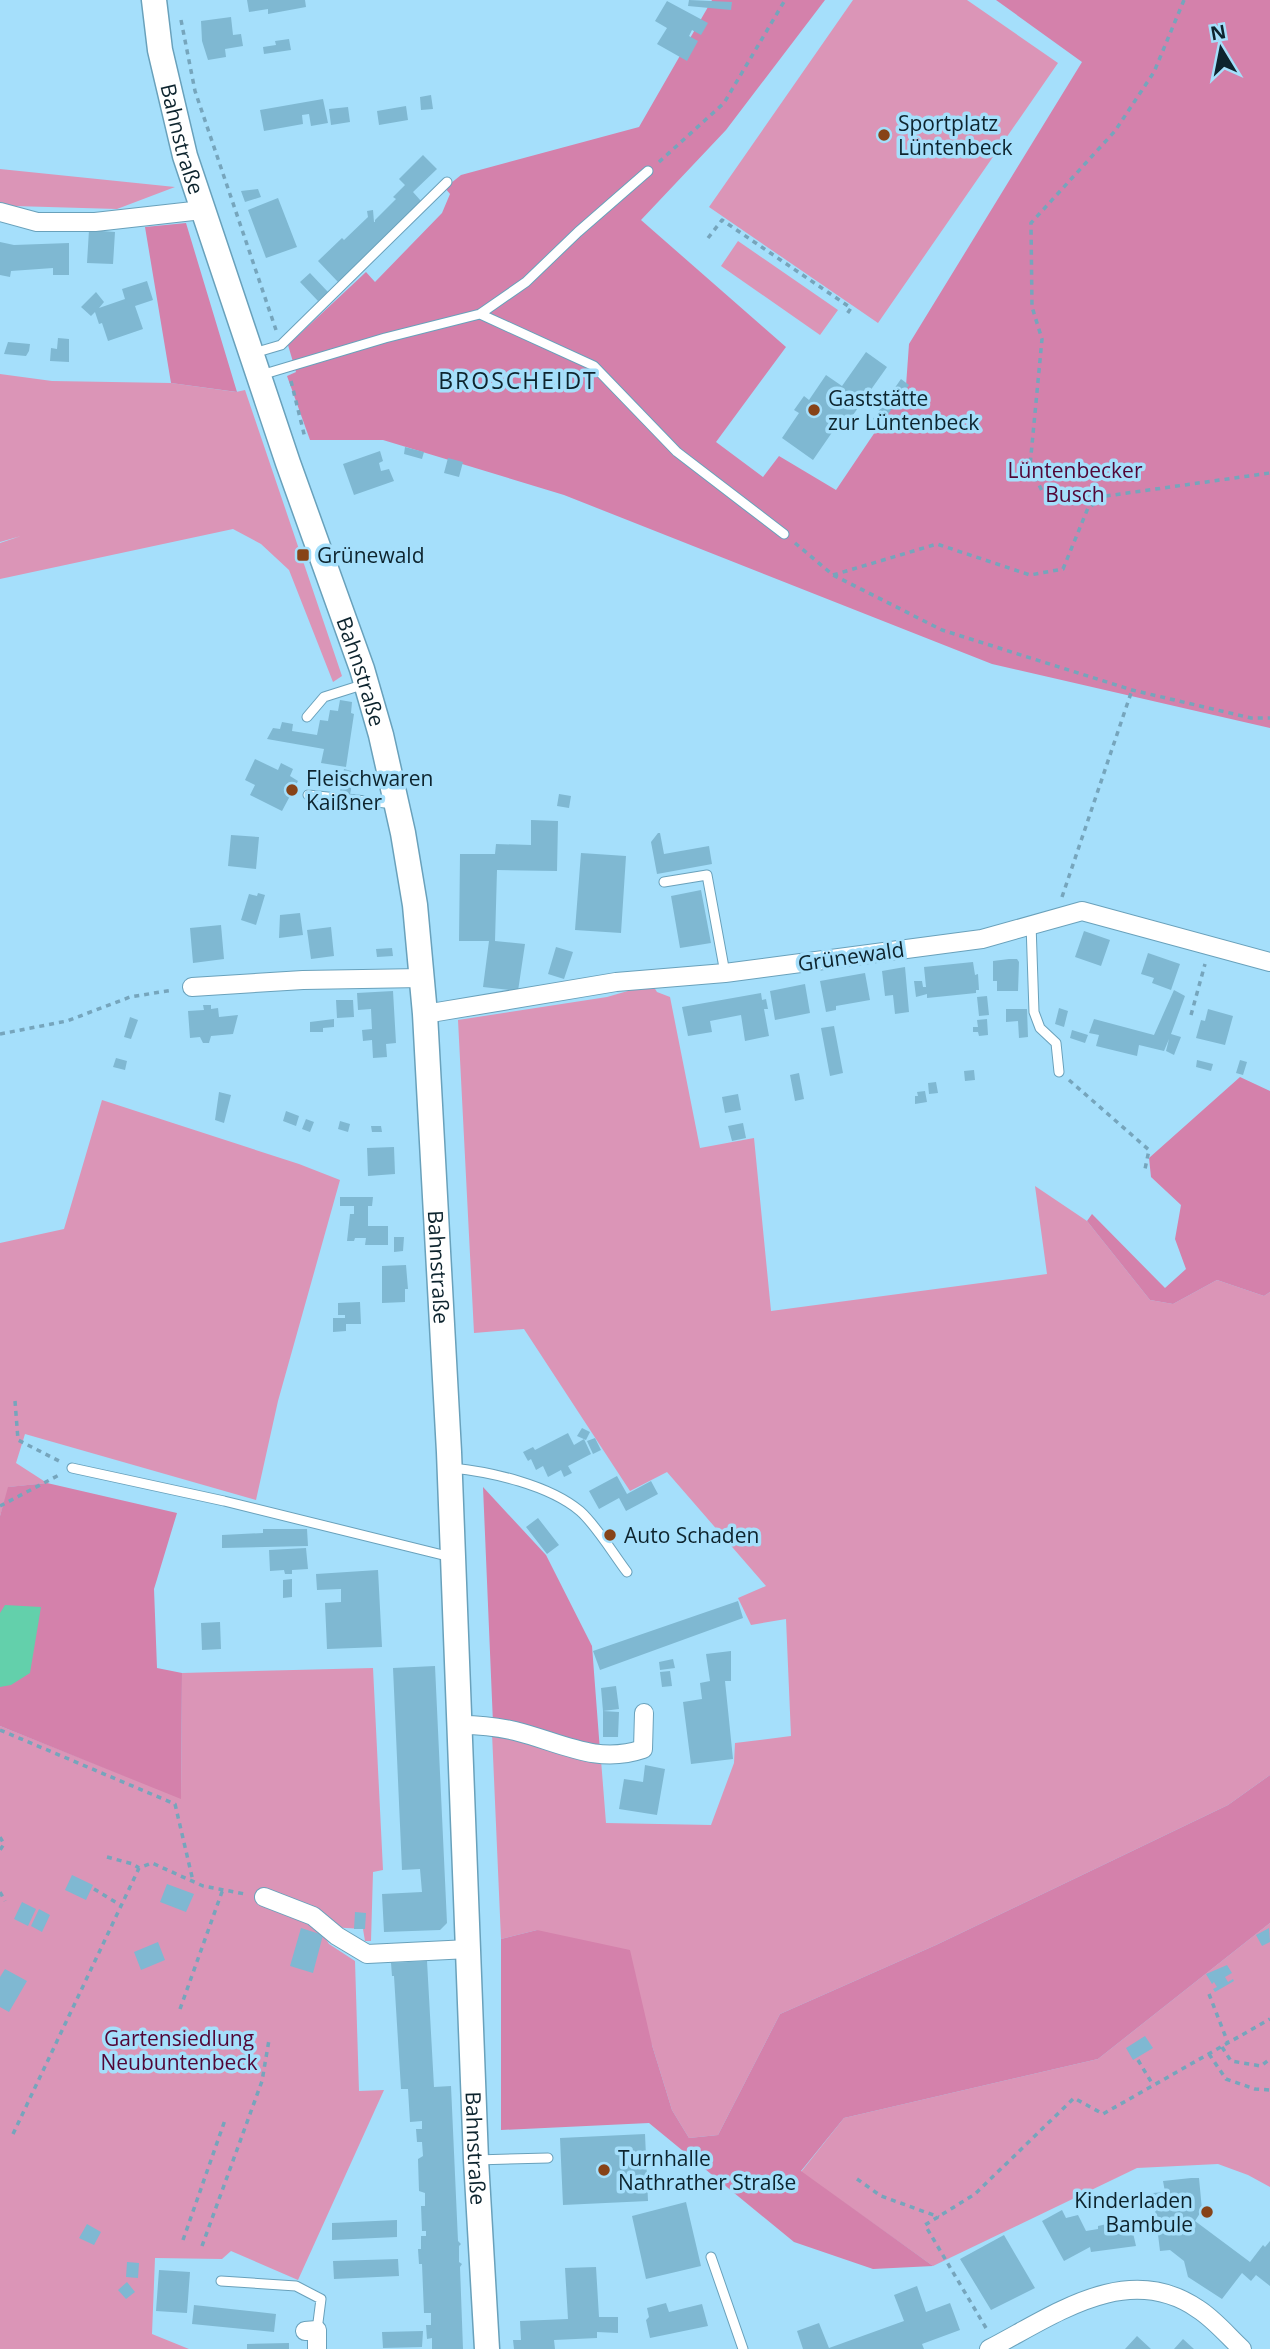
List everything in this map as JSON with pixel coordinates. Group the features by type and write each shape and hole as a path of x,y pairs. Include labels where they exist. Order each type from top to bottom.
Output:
{"main road":[{"name":"Bahnstraße","path":"154,0 170,101 202,210 366,683 381,735 397,804 415,905 425,1014 450,1468 476,2160 487,2349"}],"street":[{"path":"0,212 37,222 95,222 202,210"},
{"name":"Grünewald","path":"425,1014 616,982 724,973 982,939 1082,911 1270,962"},
{"path":"192,987 303,980 422,978"},
{"path":"461,1725 513,1730 598,1755 624,1755 643,1749 644,1713"},
{"path":"264,1897 313,1916 337,1936 367,1954 469,1949"},
{"path":"989,2349 1069,2307 1099,2294 1125,2288 1178,2297 1200,2309 1242,2349"},
{"path":"311,2330 317,2349"}],"lane":[{"path":"256,365 287,367 480,313 526,282 578,232 649,171"},
{"path":"256,365 281,345 447,182"},
{"path":"480,313 594,366 677,452 784,534"},
{"path":"307,717 324,696 366,683"},
{"path":"308,795 397,804"},
{"path":"664,882 706,875 724,973"},
{"path":"1031,924 1034,1012 1040,1028 1056,1043 1059,1072"},
{"path":"72,1468 225,1501 452,1557"},
{"path":"450,1468 466,1469 543,1488 581,1512 627,1572"},
{"path":"476,2160 548,2158"},
{"path":"711,2257 743,2349"},
{"path":"220,2281 296,2286 321,2299 311,2330"}],"path":[{"path":"649,171 724,103 785,0"},
{"path":"1184,0 1154,72 1115,131 1031,222 1032,307 1042,339 1030,466 1042,491 1106,496 1270,473"},
{"path":"180,15 195,91 281,345"},
{"path":"708,237 722,220 851,308 845,317"},
{"path":"833,575 937,544 1030,575 1063,569 1088,508 1106,496"},
{"path":"784,534 833,575 942,630 1132,690 1251,718 1270,718"},
{"path":"1055,918 1132,690"},
{"path":"1191,1015 1210,945"},
{"path":"0,1034 67,1021 130,997 192,987"},
{"path":"1059,1072 1149,1150 1145,1169"},
{"path":"15,1401 18,1440 72,1468"},
{"path":"0,1506 72,1468"},
{"path":"0,1730 175,1804 192,1881"},
{"path":"0,1837 4,1844 0,1850"},
{"path":"107,1857 139,1868"},
{"path":"13,2134 139,1868 152,1863 192,1881 264,1897"},
{"path":"94,1889 122,1906"},
{"path":"180,2008 222,1889"},
{"path":"0,1892 5,1901"},
{"path":"1209,1994 1228,2043"},
{"path":"977,2312 925,2225 975,2194 1074,2098 1103,2114 1270,2019"},
{"path":"202,2246 262,2081 269,2040"},
{"path":"1222,2047 1231,2061 1261,2066 1270,2059"},
{"path":"1209,2054 1226,2079 1255,2089 1270,2090"},
{"path":"1138,2060 1153,2085"},
{"path":"183,2240 225,2120"},
{"path":"858,2179 881,2196 939,2217"}],"green space":[{"name":"Lüntenbecker Busch","path":"712,0 825,0 726,130 641,220 786,347 716,442 763,477 779,456 836,490 906,386 909,344 1082,62 996,0 1270,0 1270,728 992,664 564,495 383,440 310,440 287,376 296,372 288,345 366,272 375,282 442,213 450,194 445,188 461,175 639,127"},
{"name":"Sportplatz Lüntenbeck","path":"853,0 967,0 1058,63 878,323 709,207"},
{"path":"0,169 175,187 117,209 14,206 0,203"},
{"path":"186,223 237,392 171,383 145,227"},
{"path":"738,241 838,310 820,335 721,266"},
{"path":"0,374 52,381 171,383 236,392 245,390 342,676 333,682 289,570 261,544 233,529 0,579 0,543 21,536 0,542"},
{"path":"652,984 657,992 670,997 700,1148 754,1138 771,1311 1047,1274 1035,1186 1087,1221 1150,1300 1173,1304 1217,1280 1264,1296 1270,1292 1270,1775 1228,1805 936,1945 780,2014 718,2135 689,2138 672,2110 652,2045 537,1930 501,1939 492,1733 601,1760 606,1823 711,1825 734,1763 735,1743 791,1736 786,1619 751,1625 738,1598 766,1586 667,1472 630,1491 524,1329 474,1333 458,1020 607,997"},
{"path":"1240,1077 1270,1091 1270,1292 1264,1296 1217,1280 1173,1304 1150,1300 1087,1221 1092,1214 1165,1288 1186,1269 1175,1239 1181,1205 1151,1177 1149,1158"},
{"path":"102,1100 299,1164 340,1180 278,1401 256,1500 25,1434 16,1463 47,1483 9,1487 0,1516 0,1243 64,1229"},
{"path":"47,1483 177,1513 154,1589 157,1668 182,1673 181,1799 0,1726 0,1516 8,1487"},
{"path":"483,1487 546,1555 592,1646 600,1751 493,1723"},
{"name":"Gartensiedlung Neubuntenbeck","path":"373,1668 383,1870 373,1872 371,1941 365,1941 363,1929 330,1927 323,1934 329,1944 355,1961 359,2091 384,2090 298,2280 231,2251 222,2259 155,2258 152,2334 189,2349 0,2349 0,1726 181,1798 182,1673"},
{"path":"1270,1775 1270,1923 1098,2059 844,2118 801,2171 933,2266 873,2269 794,2242 649,2123 501,2130 501,1939 537,1930 630,1950 652,2045 672,2110 689,2138 718,2135 780,2014 936,1945 1228,1805"},
{"path":"1270,1923 1270,2187 1218,2164 1137,2168 933,2266 801,2172 844,2118 1098,2059"}],"shaded area":[{"path":"5,1605 41,1607 30,1673 11,1685 0,1687 0,1613"}],"building":[{"path":"247,0 305,0 306,7 268,14 268,9 249,12"},
{"path":"689,0 732,2 731,10 688,6"},
{"path":"667,1 708,23 701,35 692,30 689,36 698,41 687,61 657,44 667,28 655,21"},
{"path":"231,17 233,35 241,34 243,46 225,49 226,57 208,60 202,41 201,21"},
{"path":"289,39 291,50 264,54 263,47 276,45 275,41"},
{"path":"431,95 433,109 421,110 420,97"},
{"path":"323,99 328,123 311,126 309,114 302,115 303,124 264,131 260,110"},
{"path":"406,106 408,120 379,125 377,111"},
{"path":"348,107 350,122 331,125 329,109"},
{"path":"423,155 437,169 413,192 421,201 338,282 318,261 368,217 367,211 373,210 375,222 405,185 399,179"},
{"path":"258,189 261,197 245,202 241,191"},
{"path":"278,198 297,247 266,258 248,210"},
{"path":"89,230 115,232 113,264 87,263"},
{"path":"0,242 14,245 69,243 69,275 53,275 53,268 11,271 10,277 0,275"},
{"path":"310,273 328,292 318,301 300,282"},
{"path":"147,281 153,300 135,306 143,329 108,341 95,312 91,316 81,307 96,292 104,302 99,308 125,299 122,289"},
{"path":"58,338 69,339 69,362 50,361 51,348 57,349"},
{"path":"8,342 30,344 29,351 26,356 4,354"},
{"path":"866,352 887,367 848,422 842,418 813,460 782,438 799,413 794,410 804,396 809,400 826,375 842,386"},
{"path":"901,379 909,385 881,424 873,419"},
{"path":"405,447 424,452 422,459 404,454"},
{"path":"380,451 383,461 379,463 381,471 389,469 394,481 354,495 343,464"},
{"path":"448,458 463,462 459,477 444,473"},
{"path":"340,700 352,702 351,713 354,714 346,767 321,763 324,749 267,739 273,728 280,729 282,722 293,724 292,731 317,735 320,720 328,721 330,710 338,711"},
{"path":"255,759 278,770 281,763 293,769 290,776 298,781 282,811 250,795 255,785 245,780"},
{"path":"344,769 355,772 350,794 340,792"},
{"path":"559,794 571,796 569,808 557,806"},
{"path":"531,820 558,821 557,871 497,870 495,941 525,944 518,991 483,987 489,941 459,941 460,854 495,854 496,844 531,845"},
{"path":"658,833 664,854 709,846 712,864 657,874 651,842"},
{"path":"231,835 259,837 256,869 228,866"},
{"path":"581,853 626,856 621,933 575,930"},
{"path":"701,890 711,943 680,948 671,896"},
{"path":"258,893 265,895 256,925 241,920 249,894 257,896"},
{"path":"300,913 303,935 279,938 280,915"},
{"path":"221,925 224,959 193,963 190,928"},
{"path":"331,927 334,956 311,959 307,930"},
{"path":"1084,931 1110,940 1101,966 1075,957"},
{"path":"556,947 573,952 564,979 548,974"},
{"path":"392,948 393,956 377,957 376,949"},
{"path":"1148,953 1180,964 1171,990 1152,983 1154,978 1141,974"},
{"path":"1017,959 1019,962 1018,991 997,991 997,981 993,981 993,961"},
{"path":"973,962 975,975 978,974 979,990 976,990 976,993 927,998 927,994 916,997 914,981 922,981 923,987 926,987 924,967"},
{"path":"905,967 909,1012 895,1014 893,995 885,996 882,971"},
{"path":"865,973 870,1000 836,1006 836,1010 826,1012 820,981"},
{"path":"805,984 810,1013 775,1020 770,991"},
{"path":"1174,990 1185,996 1171,1034 1181,1037 1174,1055 1166,1051 1169,1039 1164,1051 1139,1045 1137,1056 1096,1046 1099,1035 1089,1033 1094,1019 1154,1035"},
{"path":"393,991 396,1043 386,1044 387,1057 373,1058 372,1040 363,1041 362,1030 372,1029 371,1009 358,1010 357,993"},
{"path":"761,993 762,1000 766,999 768,1009 764,1009 769,1036 745,1041 741,1015 710,1021 712,1032 688,1036 682,1007"},
{"path":"987,996 989,1015 979,1016 977,997"},
{"path":"336,1000 353,1000 354,1017 337,1018"},
{"path":"203,1005 211,1005 211,1009 218,1008 219,1017 238,1015 233,1034 211,1036 209,1043 203,1043 200,1037 190,1038 188,1011 204,1010"},
{"path":"1059,1008 1068,1011 1064,1027 1055,1024"},
{"path":"1006,1009 1027,1009 1028,1037 1019,1038 1018,1021 1006,1022"},
{"path":"1208,1009 1233,1016 1225,1045 1196,1038 1201,1020 1205,1021"},
{"path":"130,1017 138,1020 131,1039 124,1037"},
{"path":"334,1019 334,1027 323,1028 323,1032 310,1032 310,1022"},
{"path":"987,1019 988,1035 979,1036 978,1032 973,1032 973,1027 978,1027 977,1020"},
{"path":"834,1026 843,1073 830,1076 821,1028"},
{"path":"1072,1030 1088,1035 1085,1043 1070,1038"},
{"path":"116,1058 127,1061 125,1070 113,1067"},
{"path":"1197,1060 1213,1064 1211,1071 1196,1067"},
{"path":"1240,1060 1247,1062 1243,1075 1236,1073"},
{"path":"974,1070 975,1080 965,1081 964,1071"},
{"path":"799,1073 804,1099 795,1101 790,1075"},
{"path":"936,1082 938,1093 929,1094 928,1083"},
{"path":"925,1091 927,1102 915,1104 917,1092"},
{"path":"219,1092 231,1095 224,1123 215,1120"},
{"path":"738,1094 741,1110 725,1113 722,1097"},
{"path":"286,1111 299,1116 296,1126 283,1121"},
{"path":"306,1119 314,1122 310,1132 302,1129"},
{"path":"340,1121 350,1124 348,1132 338,1129"},
{"path":"743,1123 746,1138 732,1141 728,1126"},
{"path":"371,1126 381,1126 382,1132 372,1132"},
{"path":"394,1147 395,1174 368,1176 367,1148"},
{"path":"340,1197 373,1197 372,1206 368,1206 368,1226 388,1226 388,1245 365,1245 366,1238 347,1241 350,1214 354,1214 354,1206 340,1206"},
{"path":"394,1237 404,1237 403,1251 394,1252"},
{"path":"406,1265 408,1289 405,1289 405,1302 382,1303 382,1266"},
{"path":"360,1302 361,1324 346,1324 346,1331 333,1332 333,1318 345,1318 345,1315 338,1315 338,1303"},
{"path":"582,1428 590,1432 586,1440 577,1436"},
{"path":"568,1433 574,1445 584,1439 591,1454 568,1466 572,1473 564,1477 561,1470 548,1477 543,1466 536,1470 531,1459 528,1461 523,1452 533,1447 535,1450"},
{"path":"595,1438 601,1450 593,1454 587,1441"},
{"path":"617,1476 627,1494 651,1481 658,1494 626,1511 619,1498 599,1509 589,1491"},
{"path":"538,1518 559,1545 547,1554 526,1527"},
{"path":"263,1529 307,1529 308,1546 222,1548 222,1535 263,1533"},
{"path":"306,1548 308,1569 292,1570 292,1574 285,1574 284,1570 270,1571 269,1550"},
{"path":"378,1570 382,1647 327,1649 325,1603 341,1602 341,1589 317,1590 316,1574"},
{"path":"292,1579 292,1597 283,1598 283,1580"},
{"path":"738,1601 743,1618 600,1670 593,1651"},
{"path":"220,1622 221,1649 202,1650 201,1623"},
{"path":"731,1651 731,1681 725,1681 733,1759 691,1764 683,1702 702,1699 700,1683 710,1681 706,1654"},
{"path":"673,1659 675,1668 660,1670 659,1662"},
{"path":"435,1666 447,1923 440,1930 384,1932 382,1894 422,1892 420,1869 402,1870 393,1668"},
{"path":"670,1671 672,1686 662,1687 660,1672"},
{"path":"616,1686 619,1709 603,1711 601,1688"},
{"path":"603,1711 619,1712 618,1737 603,1737"},
{"path":"645,1765 665,1769 657,1815 619,1809 624,1779 643,1782"},
{"path":"72,1875 93,1885 86,1900 65,1890"},
{"path":"167,1884 194,1894 186,1912 160,1902"},
{"path":"22,1902 36,1909 28,1926 14,1919"},
{"path":"39,1909 50,1915 42,1932 31,1926"},
{"path":"355,1912 366,1913 365,1929 354,1929"},
{"path":"301,1928 323,1935 313,1973 290,1966"},
{"path":"1269,1928 1270,1942 1262,1946 1256,1935"},
{"path":"158,1942 165,1960 141,1970 134,1952"},
{"path":"427,1961 434,2087 451,2086 458,2241 461,2244 459,2262 462,2264 463,2349 432,2349 432,2338 427,2339 426,2325 431,2325 431,2313 424,2313 422,2264 419,2264 418,2249 421,2249 421,2236 426,2236 426,2231 422,2231 421,2206 425,2206 425,2193 419,2191 418,2159 423,2156 422,2142 417,2142 416,2129 422,2129 422,2121 410,2122 408,2089 401,2089 391,1963"},
{"path":"1227,1965 1232,1973 1225,1977 1228,1982 1233,1979 1234,1981 1215,1992 1213,1989 1217,1987 1206,1974"},
{"path":"5,1969 27,1981 9,2012 0,2007 0,1977"},
{"path":"1145,2036 1153,2048 1133,2060 1126,2048"},
{"name":"Turnhalle Nathrather Straße","path":"645,2134 648,2201 563,2205 560,2138"},
{"path":"1199,2178 1202,2210 1195,2221 1250,2262 1263,2245 1265,2247 1270,2241 1270,2286 1256,2275 1251,2281 1242,2273 1222,2299 1188,2277 1184,2261 1170,2250 1160,2251 1153,2193 1165,2192 1163,2181"},
{"path":"686,2202 701,2266 646,2279 632,2216"},
{"path":"1062,2210 1066,2218 1078,2215 1086,2231 1107,2224 1108,2228 1131,2224 1136,2246 1091,2252 1090,2247 1064,2261 1042,2221"},
{"path":"397,2220 397,2237 332,2240 332,2223"},
{"path":"87,2224 101,2232 94,2245 79,2238"},
{"path":"1004,2235 1035,2288 991,2310 960,2259"},
{"path":"398,2259 399,2276 334,2279 333,2261"},
{"path":"127,2262 139,2263 138,2278 126,2277"},
{"path":"596,2267 599,2317 618,2317 618,2333 597,2332 597,2338 554,2340 555,2349 514,2349 513,2340 521,2340 520,2321 568,2319 565,2268"},
{"path":"159,2270 190,2272 187,2313 156,2311"},
{"path":"127,2282 135,2292 126,2299 118,2290"},
{"path":"917,2286 926,2312 950,2303 960,2330 922,2344 924,2349 803,2349 797,2331 819,2323 829,2348 904,2321 894,2295"},
{"path":"666,2303 669,2312 702,2304 708,2326 650,2338 646,2320 649,2317 647,2308"},
{"path":"194,2305 276,2314 274,2332 192,2324"},
{"path":"423,2331 422,2347 383,2348 382,2332"},
{"path":"1137,2336 1151,2349 1125,2349"},
{"path":"1183,2339 1194,2349 1174,2349"},
{"path":"289,2343 289,2349 247,2349 247,2344"}],"place":[{"name":"Sportplatz Lüntenbeck","path":"884,135"},
{"name":"Gaststätte zur Lüntenbeck","path":"814,410"},
{"name":"Grünewald","path":"303,555"},
{"name":"Fleischwaren Kaißner","path":"292,790"},
{"name":"Auto Schaden","path":"610,1535"},
{"name":"Turnhalle Nathrather Straße","path":"604,2170"},
{"name":"Kinderladen Bambule","path":"1207,2212"}],"district":[{"name":"BROSCHEIDT","path":"518,380"}]}
